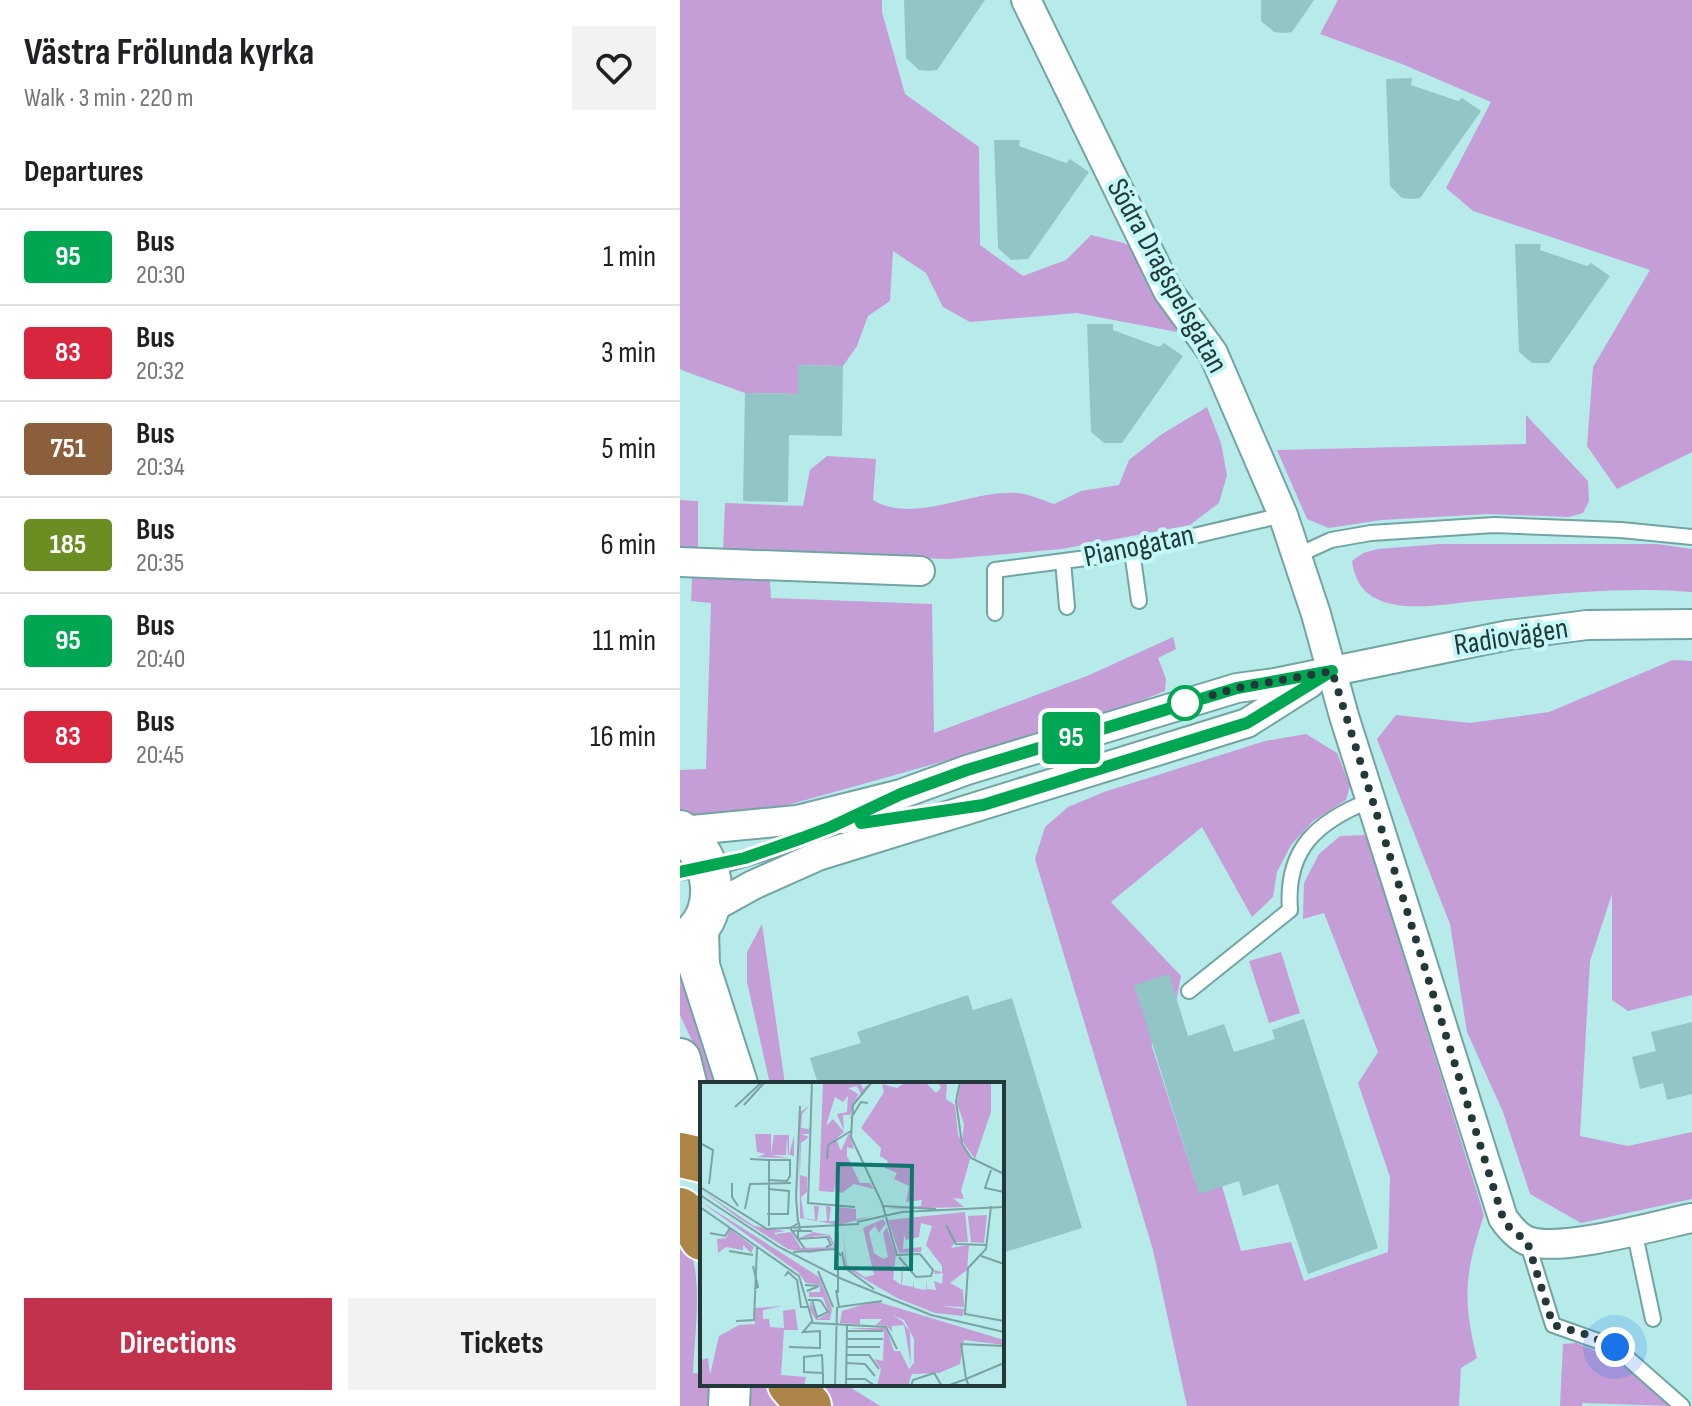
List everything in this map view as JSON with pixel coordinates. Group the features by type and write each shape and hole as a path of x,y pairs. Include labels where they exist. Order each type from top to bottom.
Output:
{"highway":[{"path":"680,1155 700,1160"},
{"path":"680,1210 691,1219 700,1235"},
{"path":"792,1386 809,1406"}],"street":[{"name":"Södra Dragspelsgatan","path":"1026,0 1168,291 1213,353 1283,515 1503,1218 1511,1230 1527,1241"},
{"path":"680,562 920,571"},
{"name":"Radiovägen","path":"681,831 797,820 901,794 967,770 1237,688 1509,635 1600,624 1692,624"},
{"name":"Radiovägen","path":"695,928 753,885 818,856 1247,723 1332,671"},
{"path":"681,831 693,841 694,870 712,896 695,928 699,966 736,1082"},
{"path":"680,1059 700,1140"},
{"path":"1527,1241 1549,1245 1692,1218"},
{"path":"703,1406 704,1386"},
{"path":"729,1406 730,1386"}],"lane":[{"name":"Pianogatan","path":"995,613 995,570 1132,551 1283,515"},
{"path":"1296,556 1331,540 1371,533 1481,526 1621,530 1692,537"},
{"path":"1132,551 1139,601"},
{"path":"1063,561 1067,607"},
{"path":"694,870 831,827 901,794"},
{"path":"1189,991 1290,910 1288,887 1294,860 1308,841 1339,813 1371,800"},
{"path":"831,827 983,805"},
{"path":"1634,1230 1653,1319"},
{"path":"1527,1241 1553,1325 1615,1347 1682,1406"}],"shaded area":[{"path":"680,0 882,0 882,12 905,94 979,147 980,245 1023,276 1066,260 1091,235 1124,243 1136,250 1177,332 1077,313 970,322 943,307 926,273 893,251 890,301 868,316 857,346 843,366 798,365 798,394 745,393 680,369"},
{"path":"1338,0 1692,0 1692,452 1617,489 1587,446 1593,367 1650,270 1473,211 1446,188 1491,102 1402,64 1320,34"},
{"path":"1207,407 1221,443 1227,475 1219,503 1190,525 1062,549 949,559 723,551 725,503 803,506 810,470 827,456 876,459 873,500 889,507 925,508 1000,493 1022,494 1054,504 1081,491 1119,485 1129,460 1162,434"},
{"path":"1526,415 1588,481 1589,501 1583,513 1569,517 1488,514 1381,520 1329,528 1307,519 1277,450 1526,444"},
{"path":"680,500 698,501 698,549 680,548"},
{"path":"1440,544 1657,544 1692,549 1692,592 1590,592 1409,606 1377,599 1362,587 1355,575 1352,561 1363,553"},
{"path":"692,578 770,581 771,598 932,604 934,733 1087,676 1173,637 1176,649 1158,658 1166,679 1165,691 1098,718 788,805 697,818 680,813 680,770 706,769 711,603 691,601"},
{"path":"1673,660 1692,661 1692,995 1628,1011 1612,1000 1612,894 1590,961 1580,1136 1628,1146 1692,1132 1692,1199 1581,1223 1530,1194 1503,1112 1467,1032 1450,924 1377,739 1396,715 1470,723 1549,712"},
{"path":"1306,734 1337,753 1350,786 1346,800 1313,821 1291,845 1277,872 1273,897 1252,917 1202,827 1111,902 1181,976 1176,1002 1151,1026 1152,1047 1199,1193 1222,1186 1241,1251 1291,1242 1304,1281 1388,1252 1390,1177 1358,1083 1378,1052 1324,913 1303,919 1304,883 1319,854 1340,836 1366,835 1484,1215 1469,1270 1468,1286 1469,1319 1477,1358 1461,1368 1459,1406 1187,1406 1153,1250 1035,859 1045,827 1068,807 1104,792 1265,741"},
{"path":"762,924 785,1082 770,1082 747,982 747,952"},
{"path":"1281,952 1300,1013 1269,1023 1249,961"},
{"path":"680,956 721,1082 706,1082 700,1058 680,1015"},
{"path":"680,1232 694,1262 697,1299 693,1373 700,1374 700,1386 779,1386 791,1406 680,1406"},
{"path":"1576,1343 1629,1368 1673,1406 1582,1403 1582,1406 1560,1406 1563,1344"},
{"path":"807,1386 848,1386 880,1406 823,1406"}],"building":[{"path":"904,0 985,0 937,70 929,71 919,70 906,58"},
{"path":"1261,0 1314,0 1292,32 1285,33 1274,32 1261,21"},
{"path":"1412,78 1411,85 1458,101 1462,98 1481,111 1420,198 1413,199 1402,198 1390,186 1386,79"},
{"path":"994,140 1020,140 1019,146 1066,163 1070,159 1089,172 1028,259 1011,260 998,248"},
{"path":"1515,244 1541,244 1540,250 1587,266 1591,263 1610,276 1549,363 1532,363 1519,352"},
{"path":"1087,324 1113,324 1113,330 1159,347 1164,343 1183,356 1122,443 1104,443 1091,432"},
{"path":"798,365 843,366 842,436 789,435 788,502 743,501 745,393 798,394"},
{"path":"1169,974 1188,1036 1224,1024 1234,1052 1275,1039 1272,1030 1304,1019 1378,1248 1308,1274 1278,1184 1243,1196 1239,1181 1199,1194 1134,985"},
{"path":"968,995 973,1010 1012,998 1082,1228 1004,1252 1004,1082 817,1082 810,1058 861,1043 857,1032"},
{"path":"1692,1022 1692,1094 1667,1100 1663,1083 1640,1089 1632,1057 1656,1051 1651,1032"}],"bus line":[{"name":"95","path":"680,872 745,858 802,838 901,794 967,770 1237,688 1332,671 1247,723 983,805 861,823"}],"route":[{"path":"1185,703 1237,688 1332,671 1503,1218 1511,1230 1527,1241 1553,1325 1615,1347"}]}
